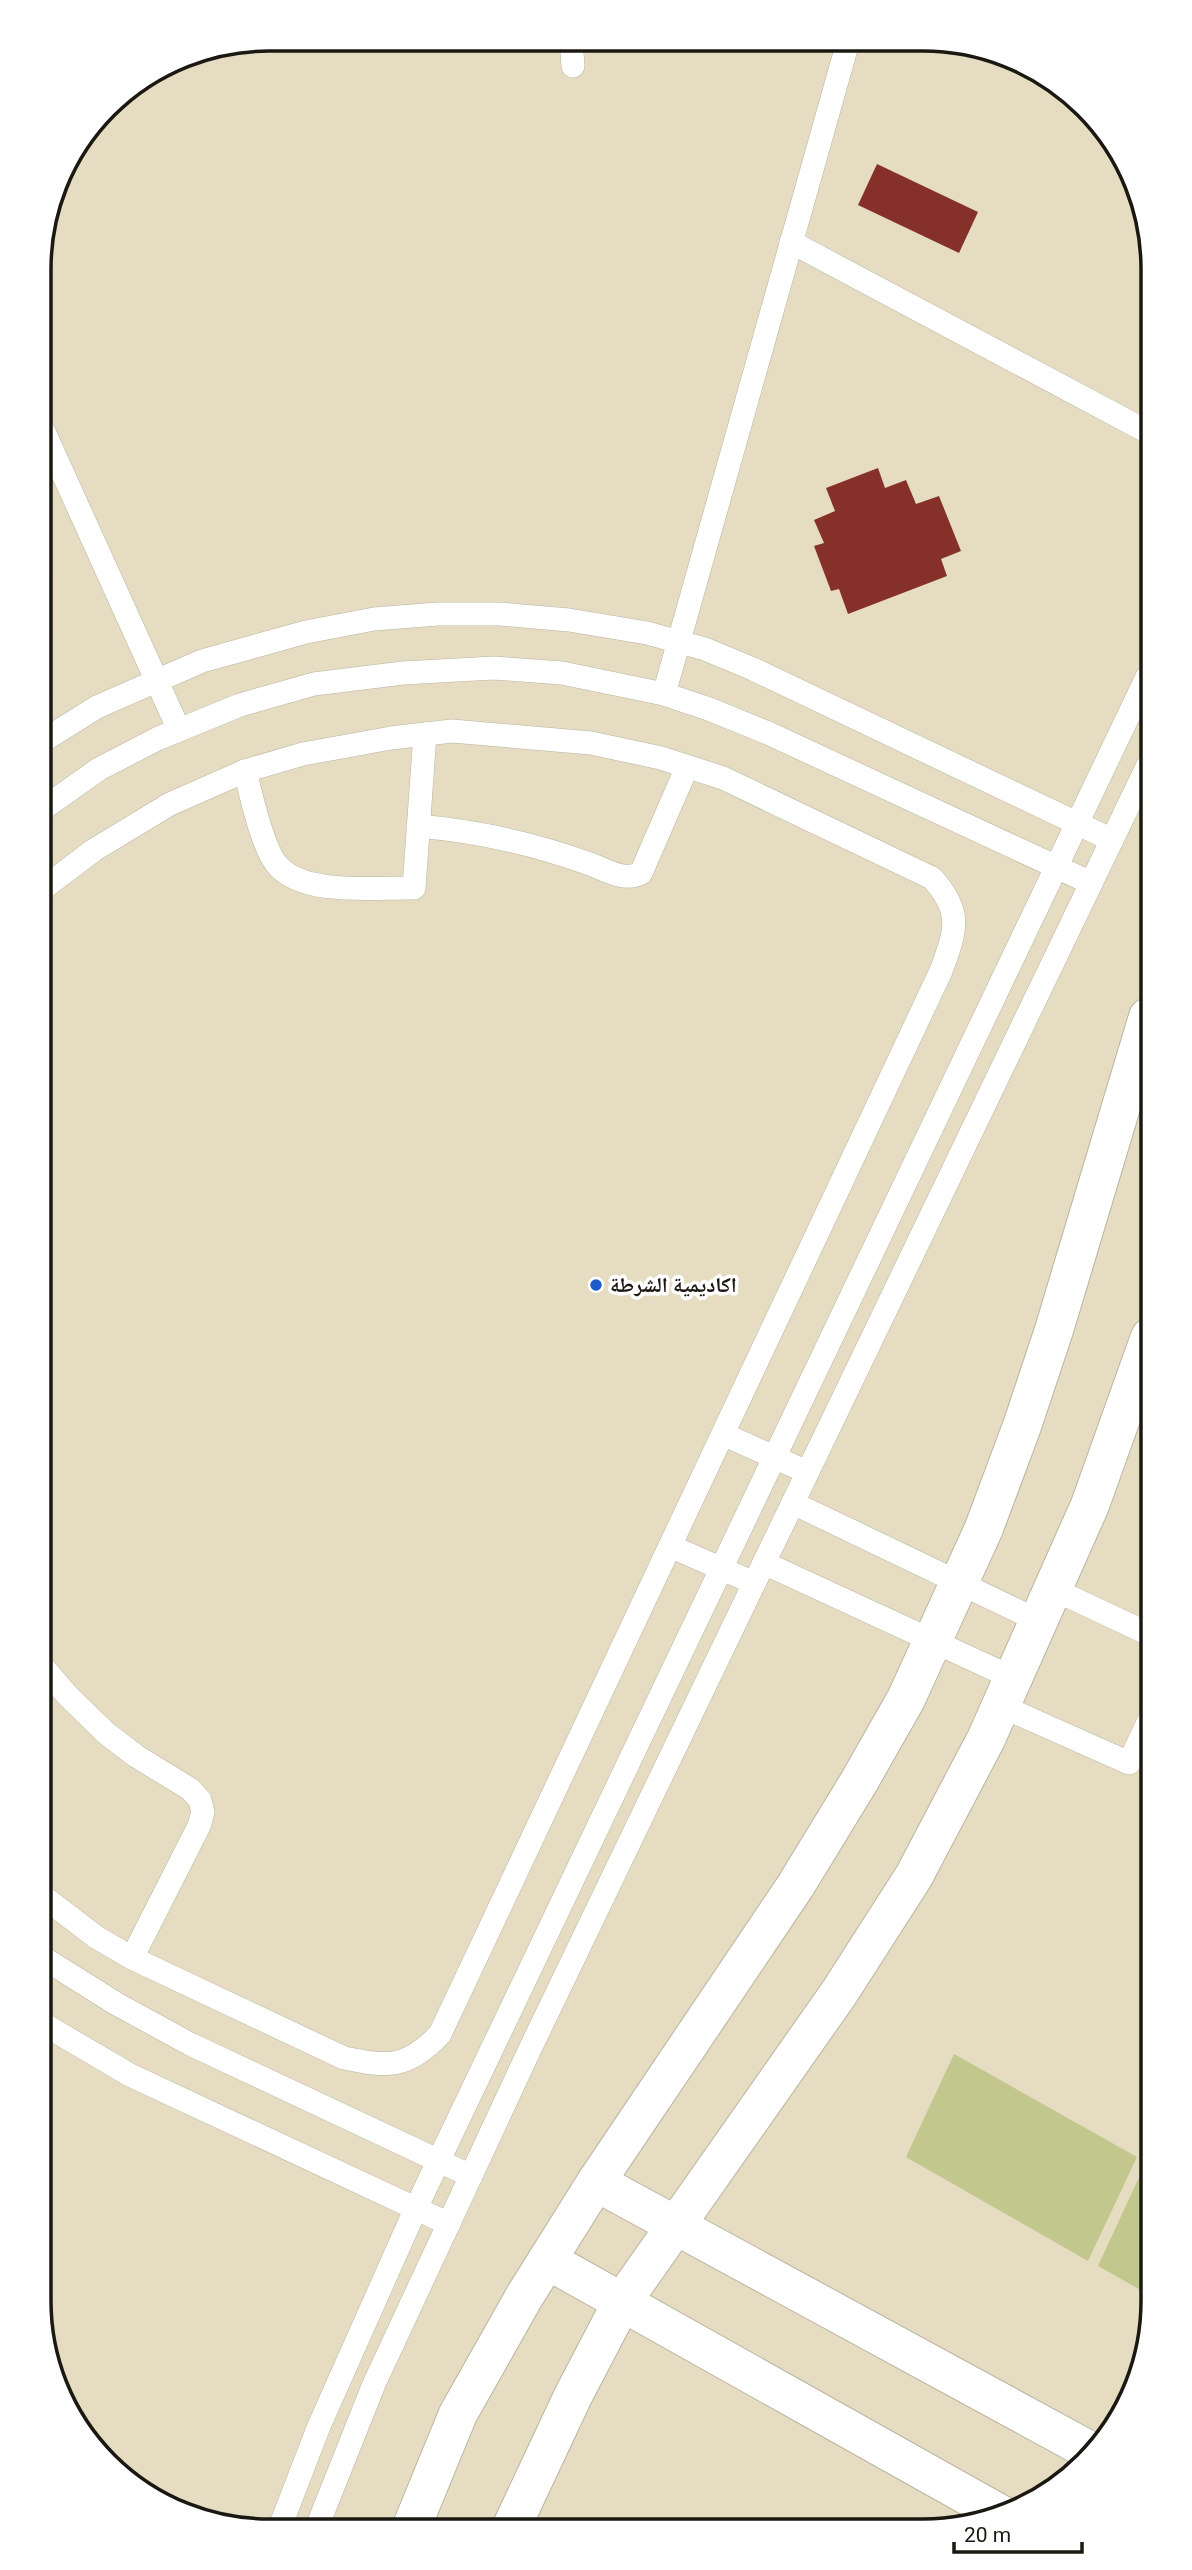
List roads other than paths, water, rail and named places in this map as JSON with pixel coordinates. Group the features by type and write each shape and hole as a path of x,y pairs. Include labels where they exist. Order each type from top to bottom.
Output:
{"street":[{"path":"415,2519 458,2414 547,2260 596,2182 796,1885 906,1699 984,1528 1038,1378 1141,1040"},
{"path":"515,2519 573,2396 622,2302 839,1993 914,1875 986,1739 1046,1605 1090,1505 1141,1362"},
{"path":"596,2182 1084,2448"},
{"path":"547,2260 991,2509"}],"lane":[{"path":"572,51 573,66"},
{"path":"664,694 845,51"},
{"path":"791,242 1141,428"},
{"path":"51,446 178,730"},
{"path":"51,736 97,707 202,661 306,632 374,619 439,614 500,614 569,620 647,633 705,649 753,669 1112,840"},
{"path":"51,803 99,769 157,739 240,705 314,684 403,673 494,668 562,673 664,694 709,709 768,733 1091,883"},
{"path":"283,2519 319,2426 438,2161 1141,690"},
{"path":"51,882 94,850 170,804 245,771 303,754 452,731 591,743 661,758 723,778 932,878 951,901 953,918 952,942 941,971 440,2034 425,2050 406,2061 377,2064 344,2058 132,1958 96,1937 51,1903"},
{"path":"245,771 267,847 278,866 295,879 318,886 414,888 425,734"},
{"path":"418,825 487,835 635,877 641,873 687,767"},
{"path":"320,2519 374,2384 471,2176 1141,778"},
{"path":"723,1434 807,1472"},
{"path":"793,1503 958,1583 1141,1632"},
{"path":"670,1546 720,1568 759,1573 932,1641 1007,1692 1129,1763 1141,1737"},
{"path":"51,1676 106,1733 136,1756 190,1789 200,1800 203,1812 200,1826 132,1958"},
{"path":"51,1963 115,2003 190,2044 471,2176"},
{"path":"51,2029 130,2075 449,2224"}],"place":[{"name":"اكاديمية الشرطة","path":"596,1285"}]}
